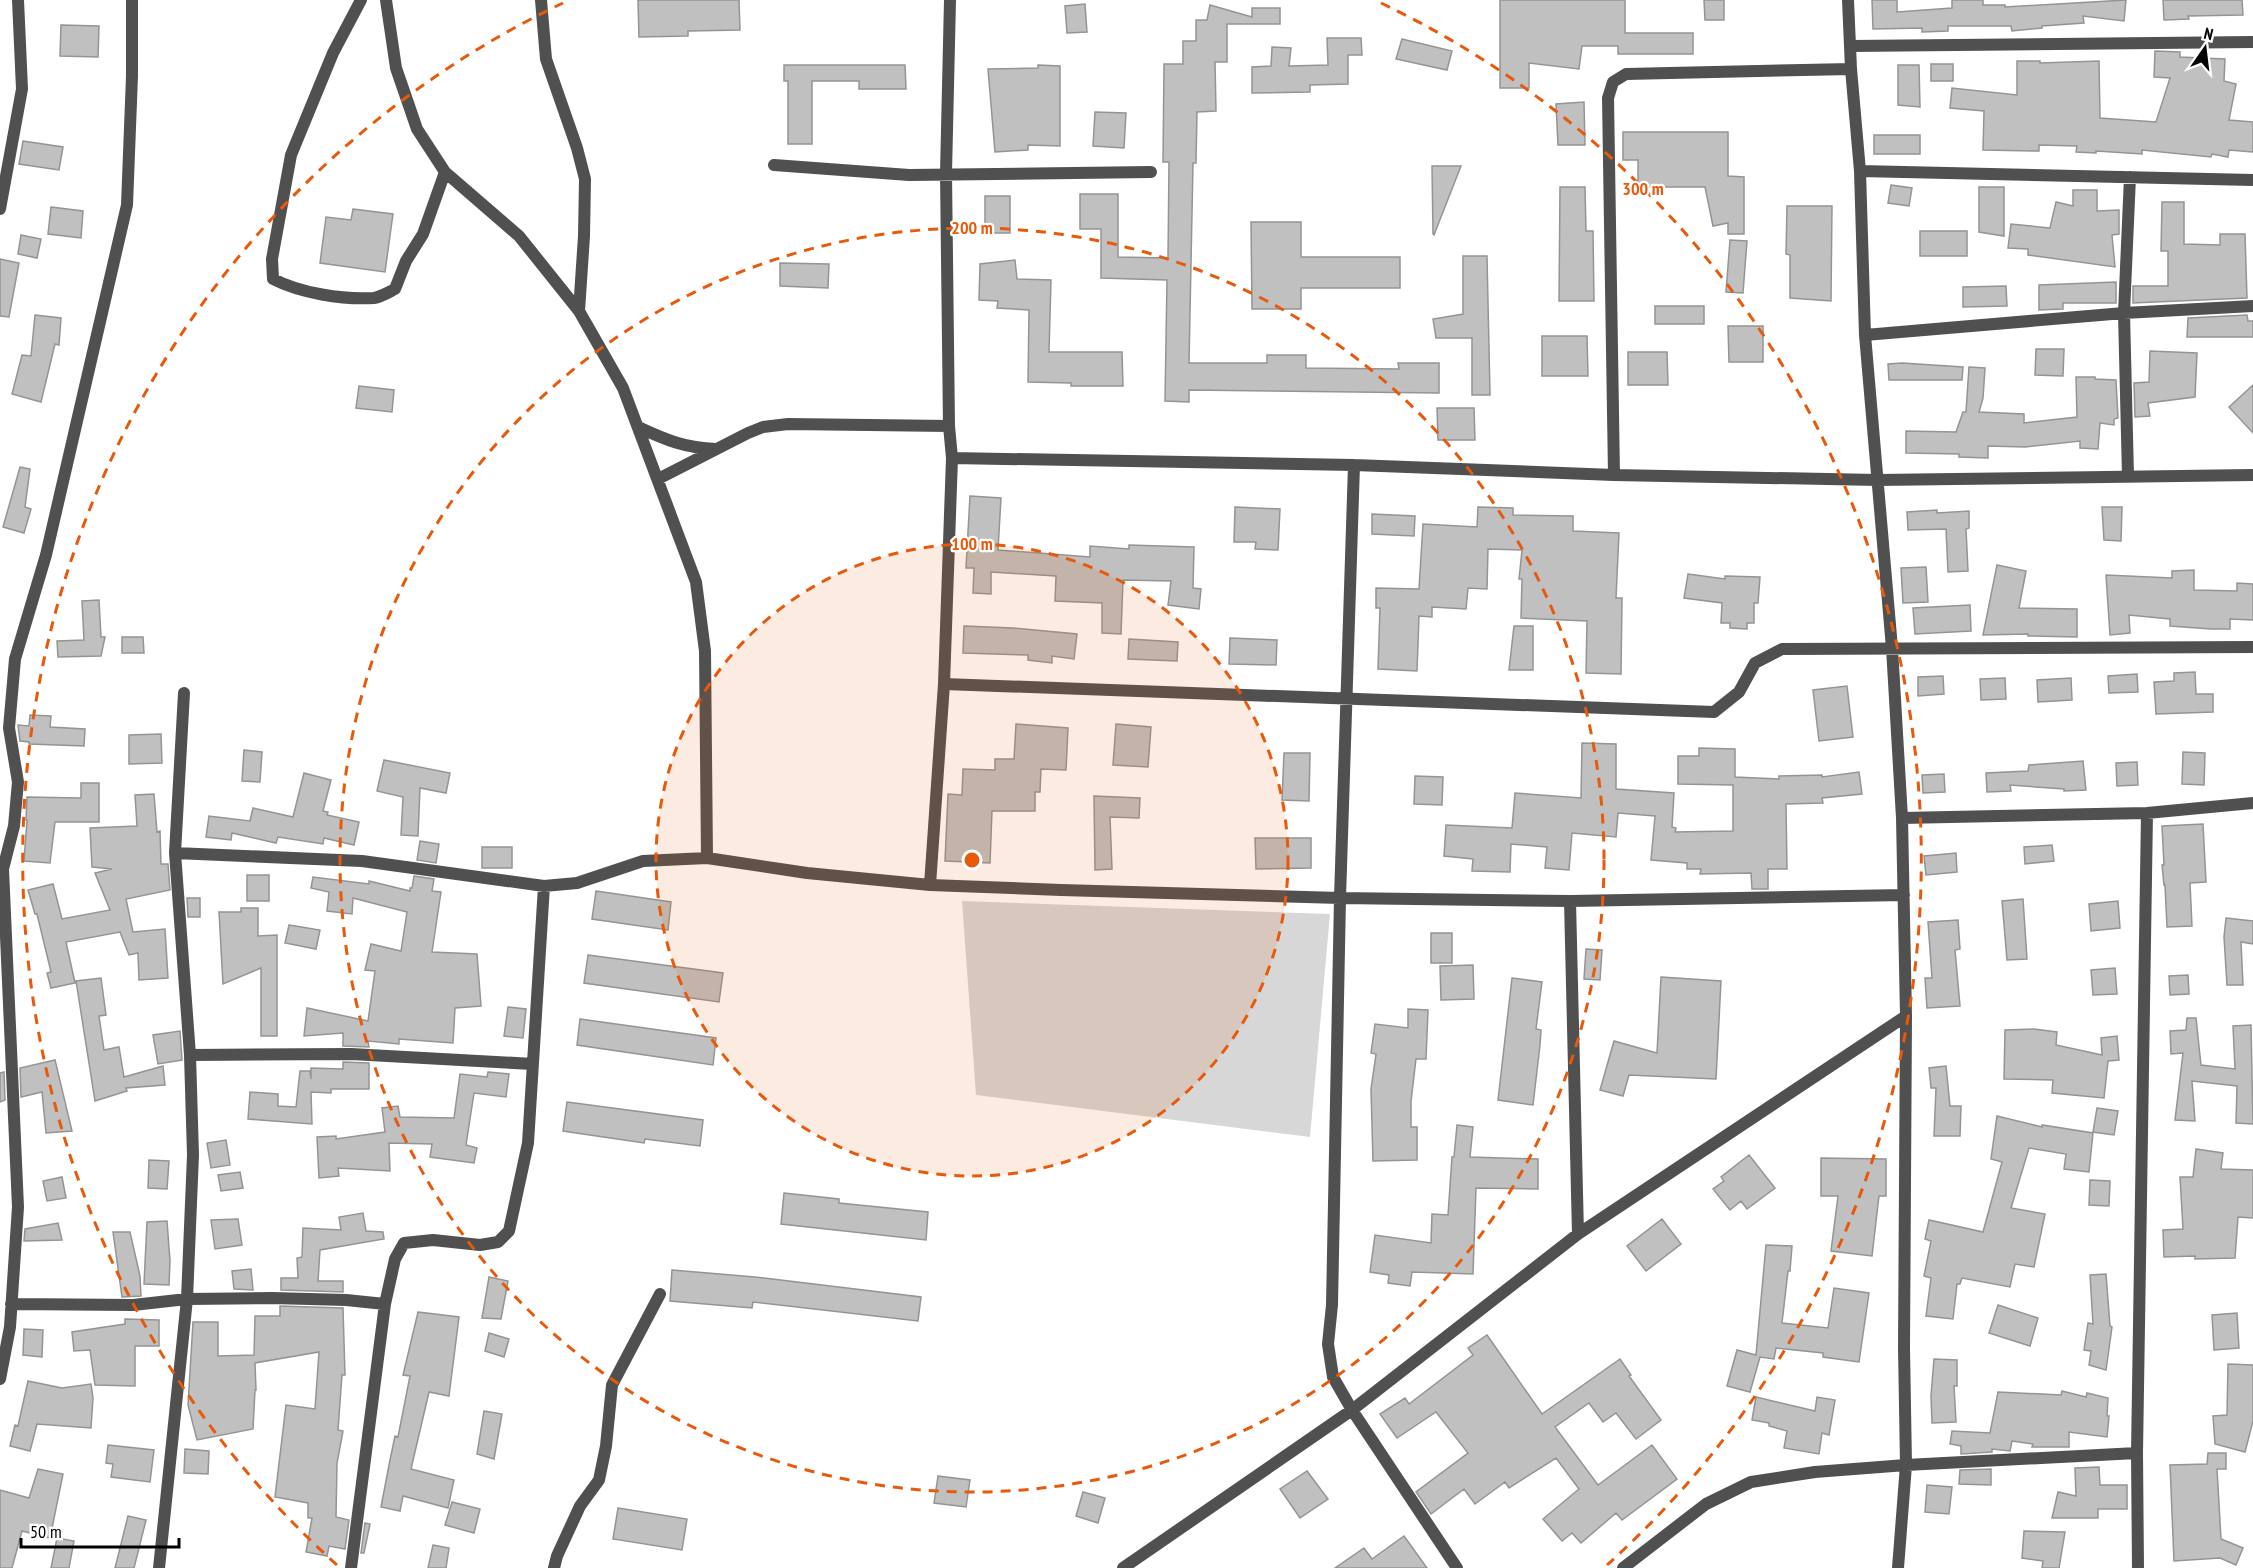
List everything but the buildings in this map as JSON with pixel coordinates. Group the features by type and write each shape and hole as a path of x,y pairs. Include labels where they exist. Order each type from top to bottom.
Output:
{"street":[{"path":"0,209 22,89 18,0"},
{"path":"0,1379 5,1327 12,1304 18,1208 3,869 14,826 18,782 9,728 15,659 46,555 127,205 132,76 132,0"},
{"path":"361,0 333,53 291,155 272,259 273,279 291,288 324,295 376,298 395,289 406,261 423,234 445,172"},
{"path":"386,0 396,68 417,129 445,172 519,236 579,310 623,388 658,479 696,582 705,651 707,858"},
{"path":"541,0 546,59 577,148 585,179 585,226 579,310"},
{"path":"930,885 944,684 952,458 946,173 950,0"},
{"path":"1848,0 1851,69 1860,171 1865,335 1892,648 1902,818 1906,1465 1898,1568"},
{"path":"1850,46 2253,42"},
{"path":"1614,475 1608,98 1613,82 1626,74 1851,69"},
{"path":"774,165 909,175 1151,172"},
{"path":"1860,171 2253,180"},
{"path":"2128,476 2124,313 2130,177"},
{"path":"1865,335 2124,313 2253,306"},
{"path":"658,479 763,427 788,424 950,426"},
{"path":"638,427 671,443 699,448 718,448"},
{"path":"952,458 1354,465 1614,475 1877,480 2253,475"},
{"path":"1354,465 1340,898 1332,1305 1328,1344 1333,1377 1352,1410 1457,1568"},
{"path":"944,684 1714,712 1739,692 1755,663 1782,649 2253,647"},
{"path":"159,1568 187,1299 193,1155 190,1055 175,853 184,693"},
{"path":"1902,818 2147,813 2253,803"},
{"path":"2138,1568 2137,1453 2147,813"},
{"path":"175,853 362,861 544,886 577,883 643,861 707,858 807,873 930,885 1340,898 1570,901 1904,895"},
{"path":"351,1568 385,1304 395,1259 404,1243 433,1240 480,1245 498,1242 509,1231 528,1143 544,886"},
{"path":"1570,901 1578,1234"},
{"path":"1123,1568 1352,1410 1578,1234 1905,1016"},
{"path":"190,1055 351,1054 533,1064"},
{"path":"554,1568 557,1556 580,1506 599,1480 606,1446 612,1385 660,1294"},
{"path":"12,1304 133,1305 187,1299 336,1300 385,1304"},
{"path":"1623,1568 1706,1504 1751,1482 1815,1472 1906,1465 2137,1453"}],"shaded area":[{"path":"962,901 1330,914 1310,1137 976,1095"}]}
